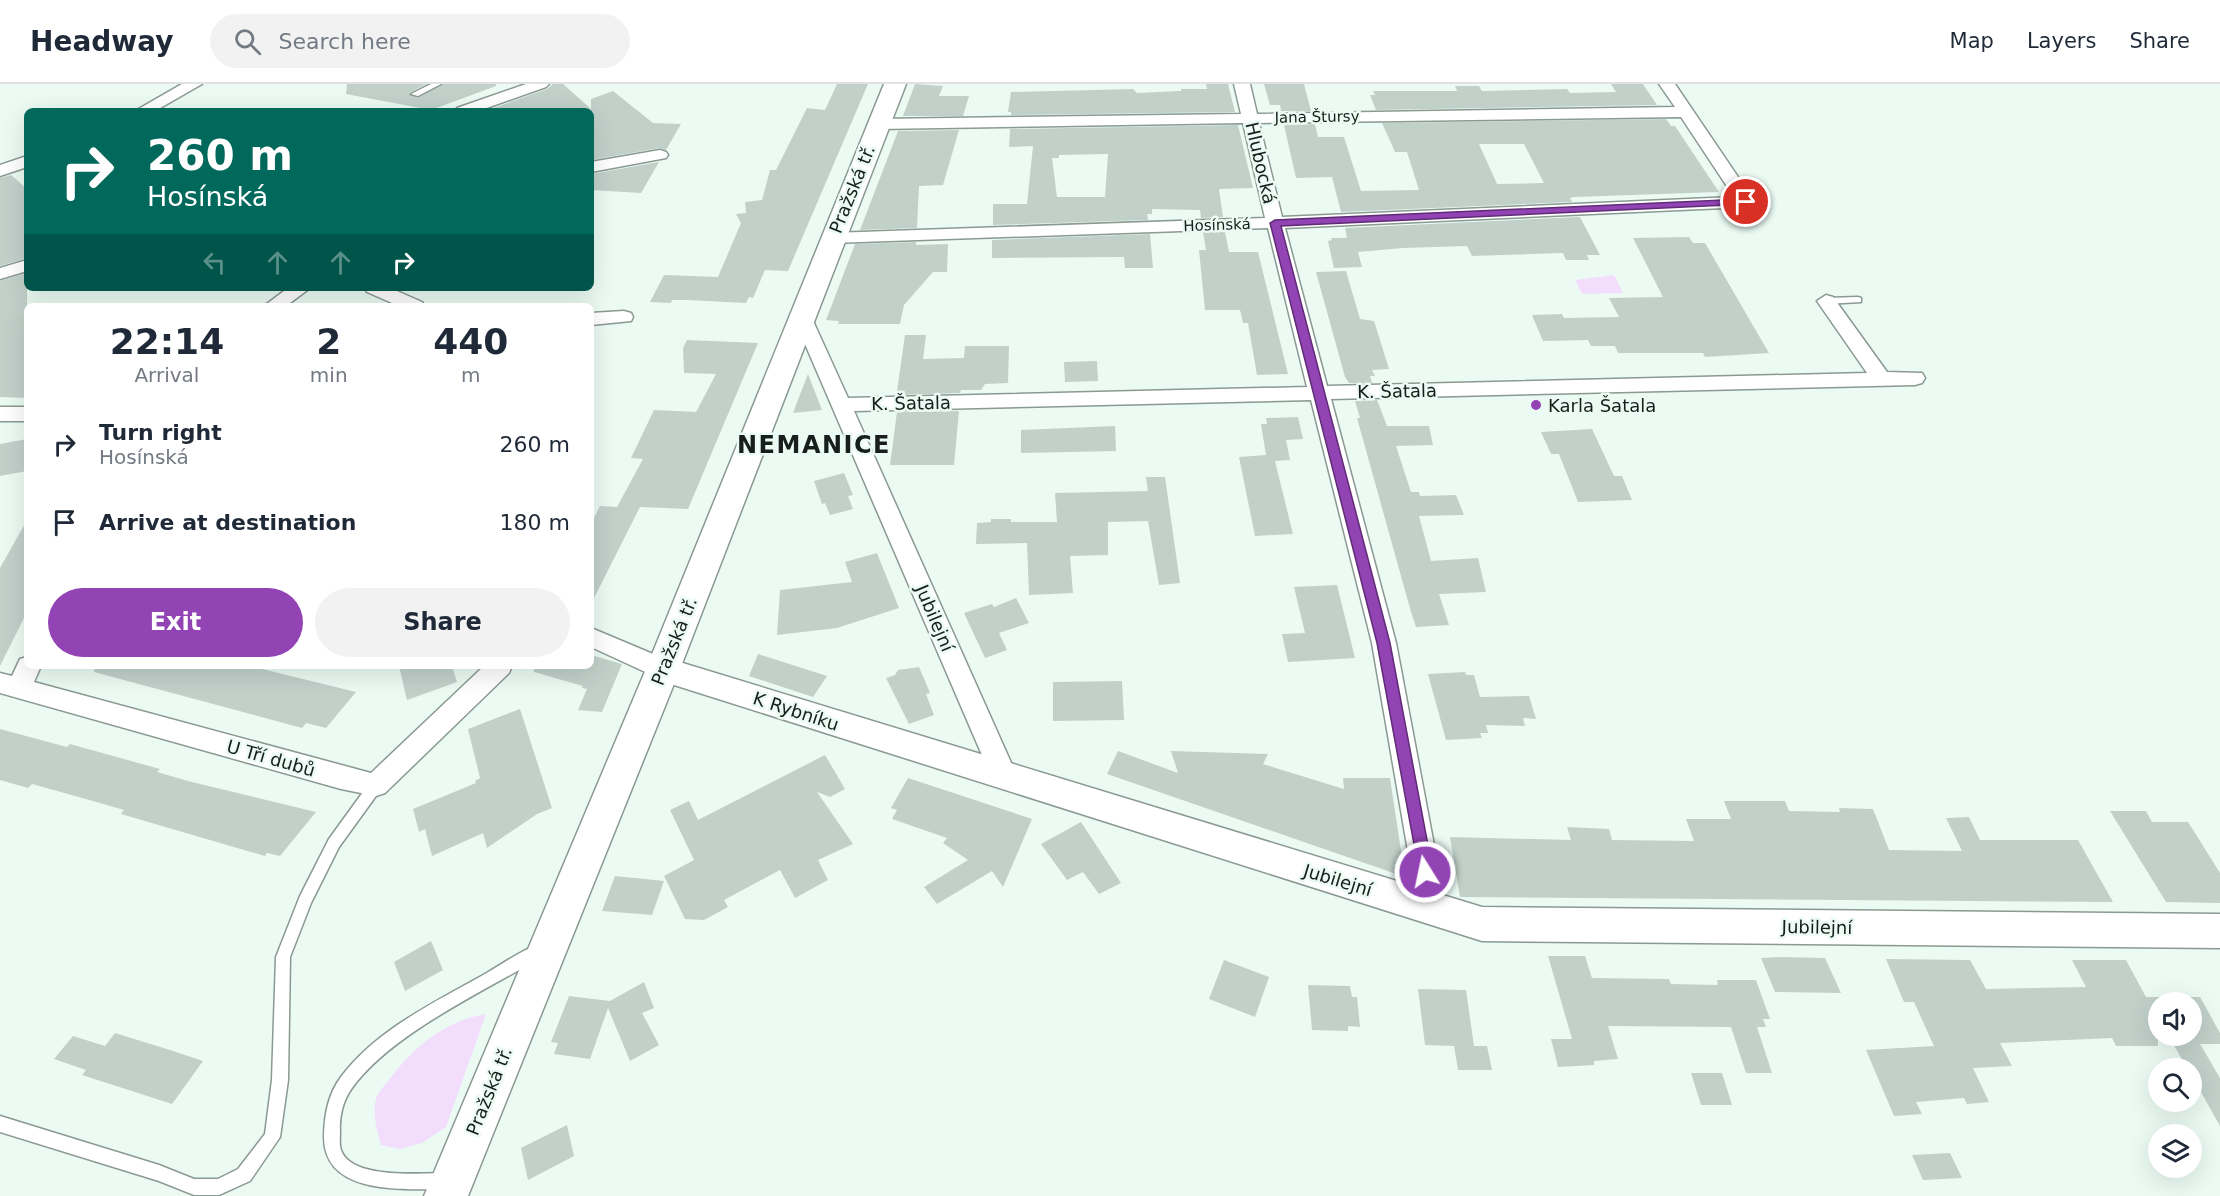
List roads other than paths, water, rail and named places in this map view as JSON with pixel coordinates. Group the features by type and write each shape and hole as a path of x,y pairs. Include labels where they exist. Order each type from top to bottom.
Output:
{"main road":[{"name":"Pražská tř.","path":"449,1188 663,669 895,84"}],"street":[{"path":"149,108 194,84"},
{"path":"472,108 541,84"},
{"name":"Hlubocká","path":"1242,84 1275,223 1384,643 1432,909"},
{"path":"1667,84 1685,112"},
{"name":"Jana Štursy","path":"879,124 1685,112"},
{"name":"Hosínská","path":"832,238 1275,223 1746,202 1685,112"},
{"path":"594,166 660,155"},
{"path":"0,171 24,162"},
{"path":"0,274 24,265"},
{"path":"278,303 296,291"},
{"path":"381,291 409,303"},
{"path":"1826,301 1882,379"},
{"name":"Jubilejní","path":"802,316 1004,776 1482,924 2220,931"},
{"path":"594,319 624,317"},
{"name":"K. Šatala","path":"843,405 1915,378"},
{"path":"0,414 24,414"},
{"name":"K Rybníku","path":"594,638 663,669 1004,776"},
{"path":"375,785 497,669"},
{"name":"U Tří dubů","path":"16,679 341,778 375,785"}],"lane":[{"path":"415,94 437,84"},
{"path":"1826,301 1858,300"},
{"path":"0,1124 159,1173 194,1187 219,1187 243,1175 272,1137 280,1080 283,957 305,901 334,843 375,785"},
{"path":"449,1188 370,1179 348,1171 334,1154 331,1131 337,1103 346,1084 357,1071 402,1033 549,945"}],"place":[{"name":"Karla Šatala","path":"1536,405"}],"district":[{"name":"NEMANICE","path":"814,445"}]}
